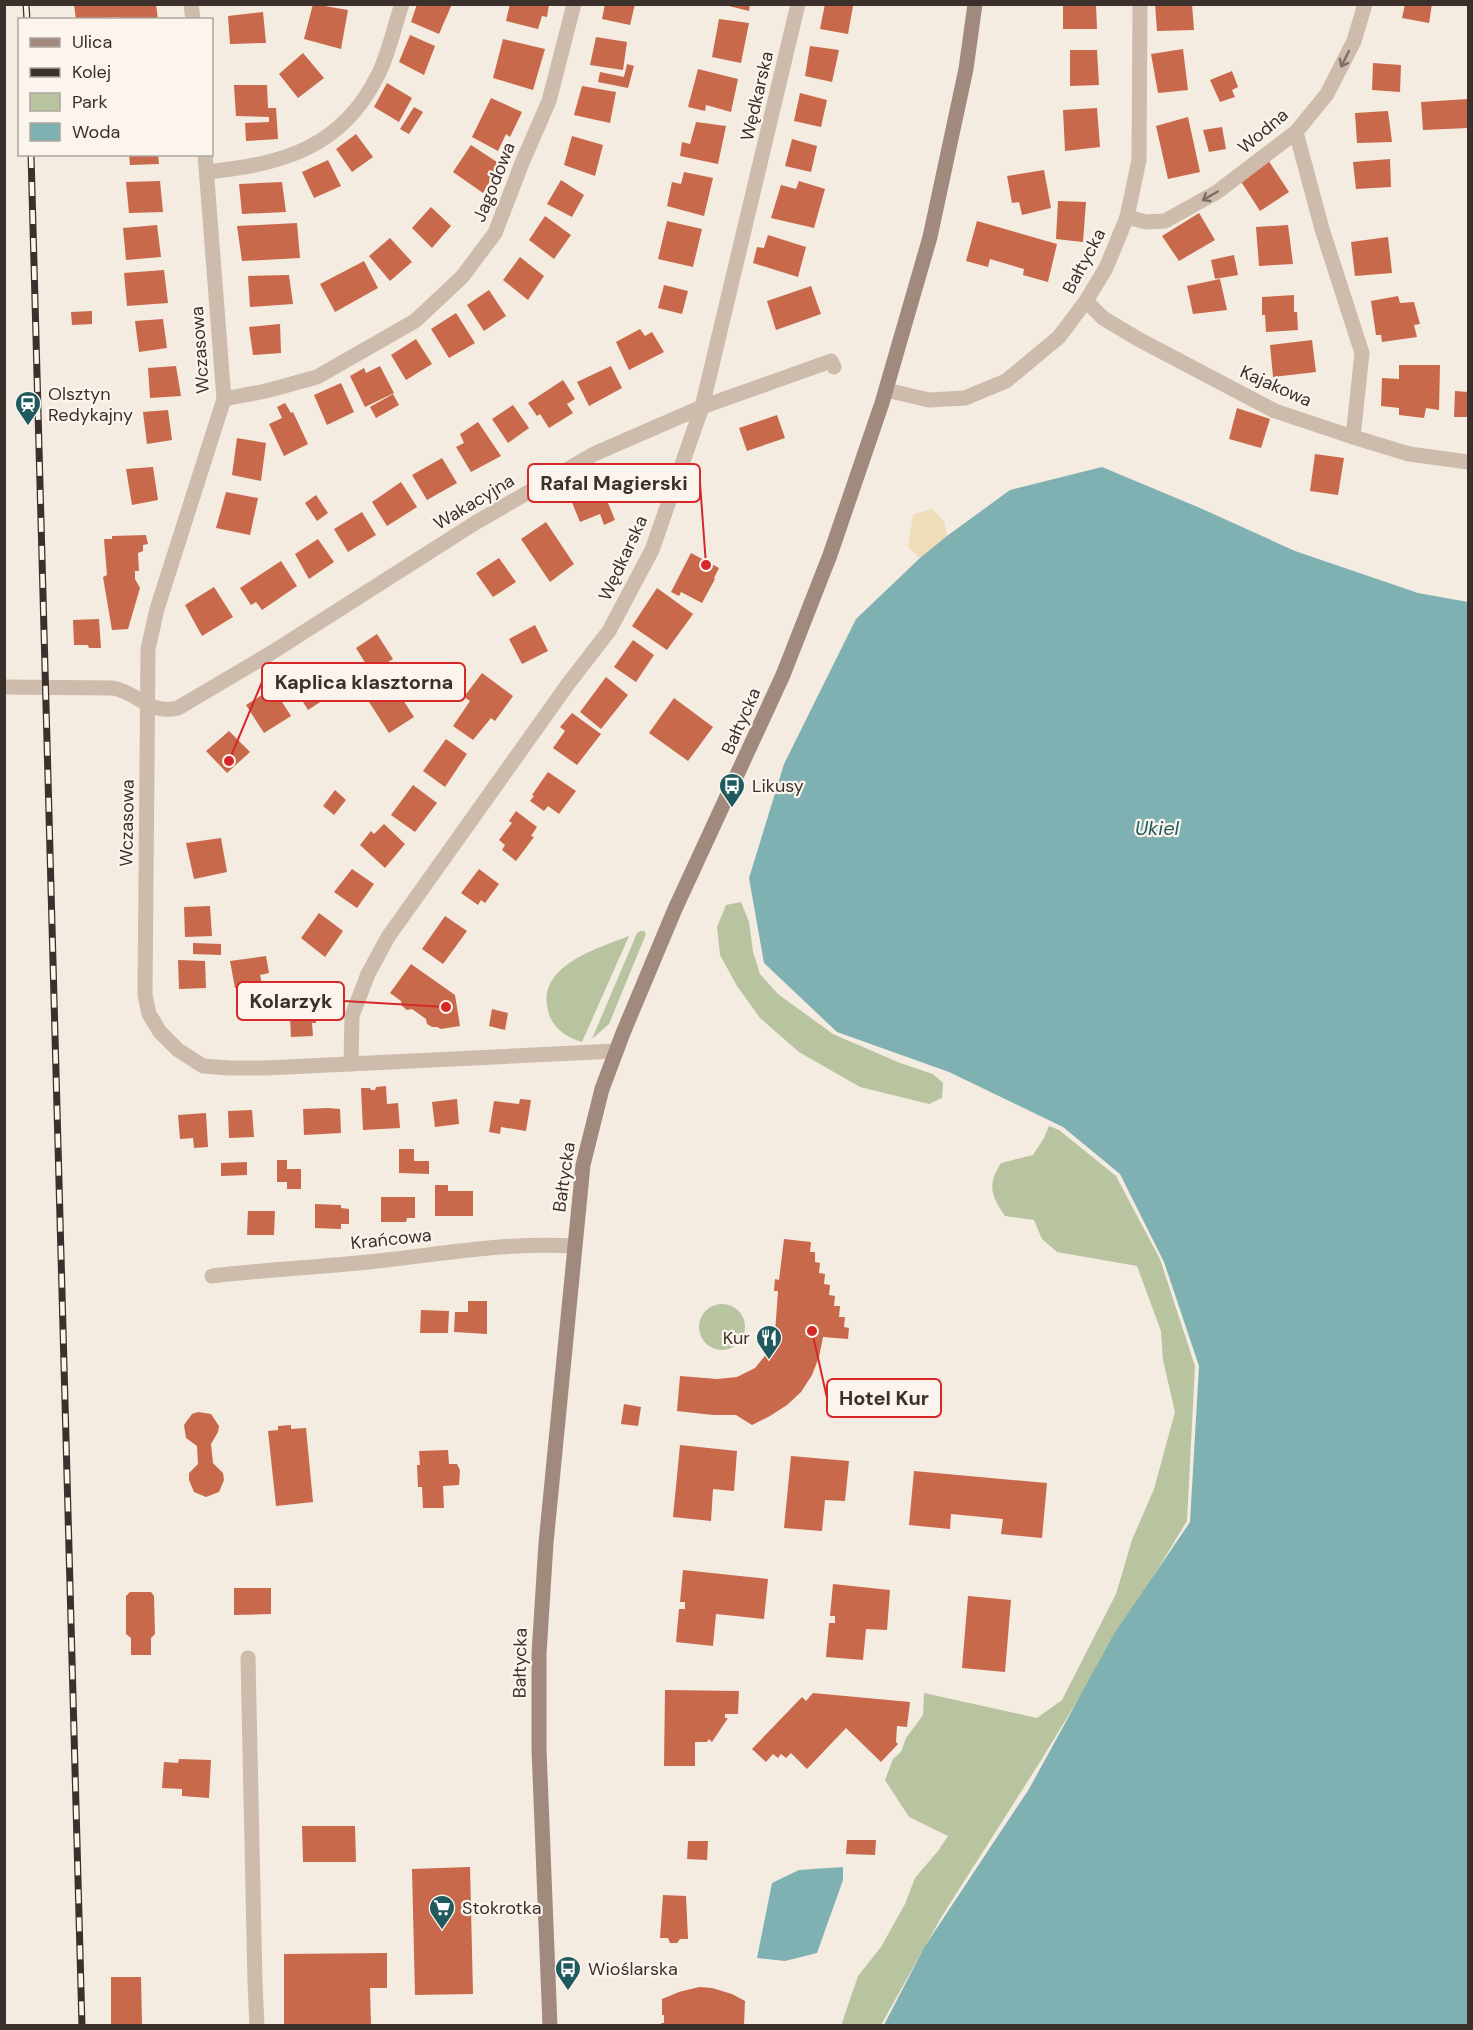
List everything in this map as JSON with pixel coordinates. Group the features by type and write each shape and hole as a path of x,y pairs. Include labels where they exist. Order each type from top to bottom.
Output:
{"main road":[{"name":"Bałtycka","path":"550,2025 539,1749 539,1654 546,1543 574,1245 584,1165 591,1130 602,1089 616,1051 675,909 783,675 830,555 886,390 930,237 966,69 975,4"}],"street":[{"path":"207,172 274,162 310,148 355,113 379,74 402,4"},
{"name":"Jagodowa","path":"224,399 266,391 317,377 415,321 462,278 495,233 549,100 574,4"},
{"name":"Wędkarska","path":"351,1064 352,1016 368,974 388,938 471,817 609,631 652,550 702,406 798,4"},
{"name":"Bałtycka","path":"886,390 929,400 964,398 1006,381 1059,337 1086,301 1106,268 1127,217 1139,160 1140,4"},
{"name":"Wodna","path":"1127,217 1146,222 1165,221 1217,192 1296,132 1327,94 1353,42 1365,4"},
{"path":"1296,132 1322,229 1362,353 1353,437"},
{"name":"Wczasowa","path":"205,156 224,399 153,622 148,649 145,995 149,1014 160,1032 178,1050 203,1066 266,1068 616,1051"},
{"name":"Kajakowa","path":"1086,301 1103,318 1138,339 1275,411 1409,454 1468,462"},
{"name":"Wakacyjna","path":"149,706 164,710 187,704 476,523 584,460 702,406 831,361 834,367"},
{"path":"4,687 113,688 126,692 149,706"},
{"name":"Krańcowa","path":"212,1276 383,1261 507,1245 574,1245"},
{"path":"248,1658 257,2025"}],"green space":[{"path":"741,902 749,922 753,952 760,974 778,994 833,1034 900,1063 933,1074 943,1083 942,1098 929,1104 860,1087 799,1052 760,1018 737,986 720,955 717,927 726,905"},
{"path":"640,931 646,934 609,1024 592,1039 637,933"},
{"path":"629,936 582,1042 567,1036 559,1030 550,1017 547,1000 550,985 558,973 584,954"},
{"path":"1049,1126 1059,1130 1116,1176 1160,1259 1195,1366 1187,1521 1040,1762 942,1916 881,2025 841,2026 858,1976 881,1947 905,1904 915,1878 948,1836 909,1817 885,1780 893,1759 901,1752 906,1738 923,1715 924,1693 1037,1718 1062,1700 1116,1594 1132,1540 1154,1489 1175,1412 1163,1360 1161,1331 1137,1266 1057,1252 1042,1239 1034,1220 1005,1216 996,1202 992,1184 1001,1163 1033,1155"},
{"path":"722,1304 738,1311 745,1327 738,1343 722,1350 706,1343 699,1327 706,1311"}],"sand":[{"path":"932,509 944,521 947,536 920,558 908,547 913,515"}],"water":[{"name":"Ukiel","path":"1102,467 1295,551 1418,593 1468,602 1468,2025 884,2025 925,1946 1029,1789 1114,1634 1190,1522 1199,1366 1164,1262 1120,1174 1063,1127 949,1072 837,1032 764,963 749,878 784,764 856,619 920,558 1010,490"},
{"path":"843,1867 843,1880 817,1953 785,1961 757,1958 772,1883 799,1870"}],"building":[{"path":"74,4 156,4 158,18 120,17 76,18"},
{"path":"313,4 348,10 341,49 304,39"},
{"path":"417,4 452,4 439,34 411,22"},
{"path":"510,4 549,4 547,17 542,16 538,29 506,21"},
{"path":"605,4 635,4 630,25 602,19"},
{"path":"721,4 750,4 749,11"},
{"path":"825,4 853,6 848,34 820,29"},
{"path":"1063,4 1096,4 1097,29 1063,29"},
{"path":"1155,4 1192,4 1194,30 1157,31"},
{"path":"1405,4 1432,4 1429,23 1402,18"},
{"path":"263,12 266,43 230,44 228,16"},
{"path":"719,19 749,23 741,63 712,57"},
{"path":"410,35 435,46 424,75 399,62"},
{"path":"596,37 627,42 623,70 590,65"},
{"path":"503,39 545,49 533,90 493,78"},
{"path":"810,46 839,50 832,82 805,76"},
{"path":"1183,49 1188,90 1158,93 1151,54"},
{"path":"1070,50 1097,50 1099,85 1070,86"},
{"path":"303,53 324,78 298,98 279,74"},
{"path":"1373,63 1401,65 1400,92 1372,90"},
{"path":"627,64 634,66 628,88 598,82 600,72 624,77"},
{"path":"698,69 738,79 731,112 706,105 705,111 688,107"},
{"path":"1232,71 1238,87 1232,90 1235,97 1220,102 1210,80"},
{"path":"387,83 412,98 399,122 374,107"},
{"path":"234,85 267,85 268,108 276,108 278,139 246,141 245,123 269,122 269,117 236,116"},
{"path":"582,86 616,92 610,123 574,115"},
{"path":"800,93 827,100 821,127 794,121"},
{"path":"491,98 522,112 510,137 506,134 498,151 472,137"},
{"path":"1468,99 1468,128 1423,130 1421,102"},
{"path":"414,107 423,112 409,134 400,129"},
{"path":"1097,108 1100,147 1065,151 1063,110"},
{"path":"1388,111 1392,142 1357,143 1355,113"},
{"path":"1188,117 1200,172 1168,179 1156,126"},
{"path":"696,122 726,126 718,164 680,156 682,142 690,144"},
{"path":"1222,127 1226,149 1209,152 1203,130"},
{"path":"356,134 373,157 352,172 336,149"},
{"path":"572,136 603,145 595,176 564,165"},
{"path":"792,139 817,146 811,172 785,166"},
{"path":"471,145 500,164 483,193 453,172"},
{"path":"129,156 158,156 159,164 130,165"},
{"path":"1390,159 1391,187 1356,189 1353,162"},
{"path":"328,160 341,186 314,198 302,172"},
{"path":"1268,160 1289,192 1260,211 1240,180"},
{"path":"1044,170 1051,208 1022,215 1019,202 1012,203 1007,176"},
{"path":"684,172 713,178 704,216 667,206 672,182 681,184"},
{"path":"561,180 584,195 572,217 547,204"},
{"path":"160,181 163,212 129,213 126,182"},
{"path":"799,181 825,189 814,228 771,218 781,185 796,189"},
{"path":"282,182 286,212 242,214 239,184"},
{"path":"1058,201 1086,202 1083,242 1056,239"},
{"path":"431,207 451,226 432,248 412,228"},
{"path":"1199,213 1215,240 1179,261 1162,236"},
{"path":"545,216 571,235 554,259 529,240"},
{"path":"667,221 702,229 693,267 658,259"},
{"path":"977,221 1057,244 1048,282 1023,275 1024,269 990,259 988,267 966,261"},
{"path":"297,223 300,258 242,261 237,226"},
{"path":"157,225 161,257 126,260 123,228"},
{"path":"1288,225 1293,264 1259,266 1256,227"},
{"path":"768,235 806,247 798,277 753,263 757,247 764,248"},
{"path":"1388,237 1392,273 1355,276 1351,242"},
{"path":"390,238 412,262 390,281 369,256"},
{"path":"1234,255 1238,275 1215,279 1211,260"},
{"path":"520,257 544,276 528,300 503,280"},
{"path":"364,261 378,288 335,312 320,284"},
{"path":"164,270 168,303 127,306 124,273"},
{"path":"289,275 293,304 250,307 248,276"},
{"path":"1220,279 1227,310 1193,314 1187,286"},
{"path":"664,285 688,291 682,314 658,308"},
{"path":"811,286 821,314 776,330 767,301"},
{"path":"489,290 506,316 484,331 467,305"},
{"path":"1294,295 1294,312 1297,312 1298,330 1266,332 1265,315 1262,315 1262,297"},
{"path":"1398,296 1400,303 1414,302 1420,324 1414,325 1417,337 1382,342 1381,335 1376,335 1371,301"},
{"path":"92,311 92,324 72,325 71,312"},
{"path":"456,313 475,343 449,358 431,329"},
{"path":"163,319 167,348 139,352 135,321"},
{"path":"280,324 281,353 253,355 249,327"},
{"path":"640,329 645,336 652,332 664,352 629,370 616,342"},
{"path":"416,339 432,364 406,380 391,355"},
{"path":"1312,340 1316,372 1273,377 1270,345"},
{"path":"1399,365 1440,365 1439,410 1426,408 1424,418 1399,415 1399,408 1381,406 1382,378 1399,379"},
{"path":"176,366 181,396 150,398 148,368"},
{"path":"380,366 394,393 365,407 350,376 364,368 366,373"},
{"path":"611,366 622,388 589,406 577,382"},
{"path":"563,380 575,399 567,404 573,413 549,428 540,414 537,416 528,403"},
{"path":"341,383 354,412 327,425 314,395"},
{"path":"1455,391 1468,392 1468,417 1454,417"},
{"path":"393,394 399,405 376,418 370,407"},
{"path":"285,403 291,413 293,412 308,444 284,456 269,424 282,418 277,407"},
{"path":"513,405 529,428 508,443 492,419"},
{"path":"1237,408 1270,419 1261,448 1229,439"},
{"path":"168,410 172,440 147,444 143,412"},
{"path":"777,415 785,438 747,451 739,428"},
{"path":"478,422 501,456 471,472 456,447 464,443 460,434"},
{"path":"237,438 266,443 261,481 232,475"},
{"path":"1315,454 1344,458 1338,495 1310,491"},
{"path":"442,458 457,483 427,500 412,475"},
{"path":"153,467 158,500 132,505 126,469"},
{"path":"401,482 417,507 387,526 372,502"},
{"path":"226,492 258,498 250,535 216,528"},
{"path":"593,492 596,502 606,498 615,520 604,525 600,514 580,522 571,500"},
{"path":"316,495 328,513 317,521 305,503"},
{"path":"362,512 376,535 348,552 334,529"},
{"path":"546,522 574,564 550,582 521,539"},
{"path":"146,535 148,544 143,545 143,551 138,553 139,571 135,571 135,579 140,588 128,629 112,630 103,577 107,575 104,539 112,539 112,536"},
{"path":"318,539 334,562 309,579 295,554"},
{"path":"691,553 719,568 702,603 681,592 679,596 671,592"},
{"path":"499,558 516,582 493,597 476,573"},
{"path":"281,561 297,586 262,610 256,602 251,605 240,588"},
{"path":"214,587 233,617 202,636 185,605"},
{"path":"657,588 693,614 667,650 632,626"},
{"path":"99,619 101,648 74,645 73,620"},
{"path":"535,625 548,651 522,664 509,639"},
{"path":"377,634 393,659 371,672 356,648"},
{"path":"633,640 654,655 636,682 614,667"},
{"path":"316,663 334,693 308,710 289,679"},
{"path":"482,673 513,696 495,721 491,718 473,740 453,726 470,701 464,697"},
{"path":"606,677 628,695 601,729 580,712"},
{"path":"394,686 414,717 389,733 369,702"},
{"path":"273,688 291,716 264,733 246,705"},
{"path":"674,698 713,727 688,761 649,733"},
{"path":"572,713 601,734 577,765 553,748 565,731 560,727"},
{"path":"229,731 250,752 227,773 206,751"},
{"path":"446,739 467,754 445,787 423,771"},
{"path":"548,772 576,791 559,814 548,806 544,811 530,801"},
{"path":"413,785 437,803 415,832 391,815"},
{"path":"335,790 346,800 334,815 323,806"},
{"path":"516,811 537,827 531,836 534,837 516,861 502,850 505,845 499,840 512,823 509,821"},
{"path":"384,824 405,844 385,868 360,845 371,831 374,834"},
{"path":"221,838 227,872 194,879 186,843"},
{"path":"352,869 374,884 357,908 334,892"},
{"path":"479,869 499,884 485,903 481,900 478,905 461,893"},
{"path":"210,906 212,936 185,937 184,907"},
{"path":"319,913 343,931 325,957 301,938"},
{"path":"445,916 467,931 443,964 422,949"},
{"path":"193,943 221,944 221,955 193,954"},
{"path":"266,956 269,973 260,975 262,984 235,988 230,961"},
{"path":"178,960 205,961 206,988 179,989"},
{"path":"411,964 455,995 460,1026 441,1029 432,1027 427,1024 426,1019 412,1009 407,1010 402,1006 401,1001 390,993"},
{"path":"315,997 316,1023 312,1023 313,1036 291,1037 289,998"},
{"path":"492,1009 508,1013 505,1030 489,1026"},
{"path":"386,1086 387,1104 398,1103 400,1128 363,1130 361,1088 375,1090 376,1087"},
{"path":"457,1099 459,1124 435,1127 432,1102"},
{"path":"520,1099 531,1100 526,1131 501,1127 500,1134 489,1132 494,1101 519,1104"},
{"path":"303,1109 340,1109 341,1133 304,1135"},
{"path":"252,1110 254,1137 229,1138 228,1111"},
{"path":"206,1113 208,1147 194,1148 193,1138 180,1139 178,1115"},
{"path":"399,1149 414,1149 414,1161 429,1161 429,1174 399,1173"},
{"path":"277,1160 287,1160 287,1169 301,1169 301,1189 287,1189 287,1182 277,1182"},
{"path":"247,1162 247,1175 221,1176 221,1163"},
{"path":"435,1185 448,1185 448,1191 473,1191 473,1216 435,1216"},
{"path":"381,1197 415,1197 415,1218 407,1218 406,1222 381,1222"},
{"path":"315,1204 341,1205 341,1208 349,1209 349,1224 341,1224 341,1229 315,1228"},
{"path":"248,1211 275,1211 274,1235 247,1235"},
{"path":"784,1239 811,1242 810,1252 815,1252 815,1262 820,1263 819,1273 825,1274 824,1284 830,1285 829,1295 835,1296 834,1306 840,1306 839,1317 845,1317 844,1327 849,1328 848,1339 823,1337 812,1375 801,1392 787,1405 752,1425 736,1415 677,1411 680,1376 717,1379 737,1377 755,1368 768,1352 775,1333 778,1291 774,1291 775,1279 779,1280"},
{"path":"468,1301 487,1301 487,1334 454,1332 455,1312 468,1312"},
{"path":"421,1310 449,1311 448,1333 420,1333"},
{"path":"624,1404 641,1407 638,1426 621,1424"},
{"path":"198,1412 211,1414 219,1426 211,1444 213,1463 223,1473 224,1480 219,1492 206,1497 194,1492 189,1480 189,1473 198,1464 197,1446 186,1438 184,1425 192,1414"},
{"path":"291,1425 291,1429 306,1428 313,1502 276,1506 268,1431 278,1430 278,1426"},
{"path":"680,1445 737,1451 734,1491 713,1489 711,1521 673,1517"},
{"path":"448,1450 449,1464 457,1464 460,1470 459,1485 443,1486 444,1508 423,1508 422,1487 418,1487 419,1451"},
{"path":"791,1456 849,1461 845,1501 825,1500 822,1531 784,1528"},
{"path":"914,1471 1047,1483 1042,1538 1001,1534 1003,1519 951,1514 950,1529 909,1525"},
{"path":"683,1570 768,1579 764,1619 716,1614 713,1646 676,1642 679,1609 685,1609 685,1602 680,1602"},
{"path":"833,1584 890,1590 887,1630 866,1629 863,1660 826,1657 829,1623 835,1623 835,1616 830,1616"},
{"path":"234,1588 271,1588 271,1614 234,1615"},
{"path":"130,1592 151,1592 154,1596 155,1634 151,1638 151,1655 131,1655 131,1638 126,1634 126,1596"},
{"path":"968,1596 1011,1600 1005,1672 962,1668"},
{"path":"665,1690 739,1691 738,1714 725,1714 725,1718 728,1718 712,1742 709,1739 707,1742 695,1742 695,1766 664,1766"},
{"path":"813,1693 910,1702 907,1727 897,1726 896,1742 898,1744 881,1762 846,1728 807,1769 791,1753 786,1758 781,1754 778,1758 773,1754 766,1762 752,1749 802,1697 806,1701"},
{"path":"179,1759 211,1760 209,1798 182,1796 182,1789 162,1788 164,1762 178,1763"},
{"path":"302,1826 355,1826 356,1862 303,1862"},
{"path":"847,1840 876,1840 875,1855 846,1854"},
{"path":"688,1841 708,1841 707,1860 687,1859"},
{"name":"Stokrotka","path":"470,1867 473,1994 415,1995 412,1869"},
{"path":"663,1895 686,1896 688,1939 670,1943 668,1938 660,1938"},
{"path":"387,1953 387,1988 370,1988 371,2025 284,2025 284,1954"},
{"path":"111,1977 141,1977 142,2025 111,2025"},
{"path":"699,1987 732,1994 745,2001 744,2025 661,2025 664,2023 662,1999"}],"railway":[{"path":"26,4 27,18"},
{"path":"31,156 82,2026"}],"place":[{"name":"Olsztyn Redykajny","path":"28,427"},
{"name":"Rafal Magierski","path":"706,565"},
{"name":"Kaplica klasztorna","path":"229,761"},
{"name":"Likusy","path":"732,809"},
{"name":"Kolarzyk","path":"446,1007"},
{"name":"Hotel Kur","path":"812,1331"},
{"name":"Kur","path":"769,1361"},
{"name":"Stokrotka","path":"442,1931"},
{"name":"Wioślarska","path":"568,1992"}]}
